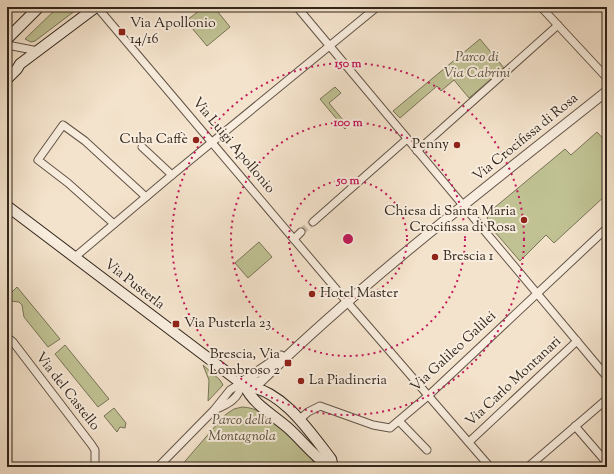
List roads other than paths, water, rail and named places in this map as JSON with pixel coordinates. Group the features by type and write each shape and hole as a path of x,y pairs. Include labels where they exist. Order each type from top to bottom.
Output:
{"main road":[{"path":"7,39 39,7"},
{"path":"7,79 20,64 97,7"},
{"name":"Via Pusterla","path":"7,206 245,388 287,427 315,457 332,467"},
{"name":"Via Pusterla","path":"245,388 255,387 265,391 300,419 331,459 332,467"}],"street":[{"name":"Via Luigi Apollonio","path":"97,7 213,142 347,302 490,467"},
{"path":"297,7 607,377"},
{"path":"75,257 172,174 377,7"},
{"path":"541,7 607,78"},
{"path":"417,151 558,25"},
{"path":"7,45 22,49 38,50"},
{"name":"Via Crocifissa di Rosa","path":"245,388 463,206 607,91"},
{"path":"114,224 68,183 38,160 63,125 85,141 146,197"},
{"path":"313,222 407,140"},
{"path":"142,147 172,174"},
{"name":"Via Galileo Galilei","path":"300,419 308,412 320,406 373,425 390,428 429,395 537,292 607,228"},
{"path":"294,239 302,232"},
{"name":"Via del Castello","path":"7,337 91,444 95,450 95,467"},
{"name":"Via Carlo Montanari","path":"469,442 577,341"},
{"path":"236,397 241,390 245,388"},
{"path":"214,410 226,405 236,397 243,394 245,388"},
{"path":"158,467 214,410 230,390 245,388"},
{"path":"528,467 607,399"},
{"path":"399,421 427,450"},
{"path":"575,426 607,462"}],"tunnel":[{"path":"301,232 313,222"}],"place":[{"name":"Via Apollonio 14/16","path":"122,32"},
{"name":"Cuba Caffè","path":"196,140"},
{"name":"Penny","path":"457,145"},
{"name":"Chiesa di Santa Maria Crocifissa di Rosa","path":"524,220"},
{"name":"Brescia 1","path":"435,257"},
{"name":"Hotel Master","path":"312,294"},
{"name":"Via Pusterla 23","path":"176,324"},
{"name":"Brescia, Via Lombroso 2","path":"288,363"},
{"name":"La Piadineria","path":"301,381"}],"park label":[{"name":"Parco di Via Cabrini","path":"477,66"},
{"name":"Parco della Montagnola","path":"242,430"}]}
